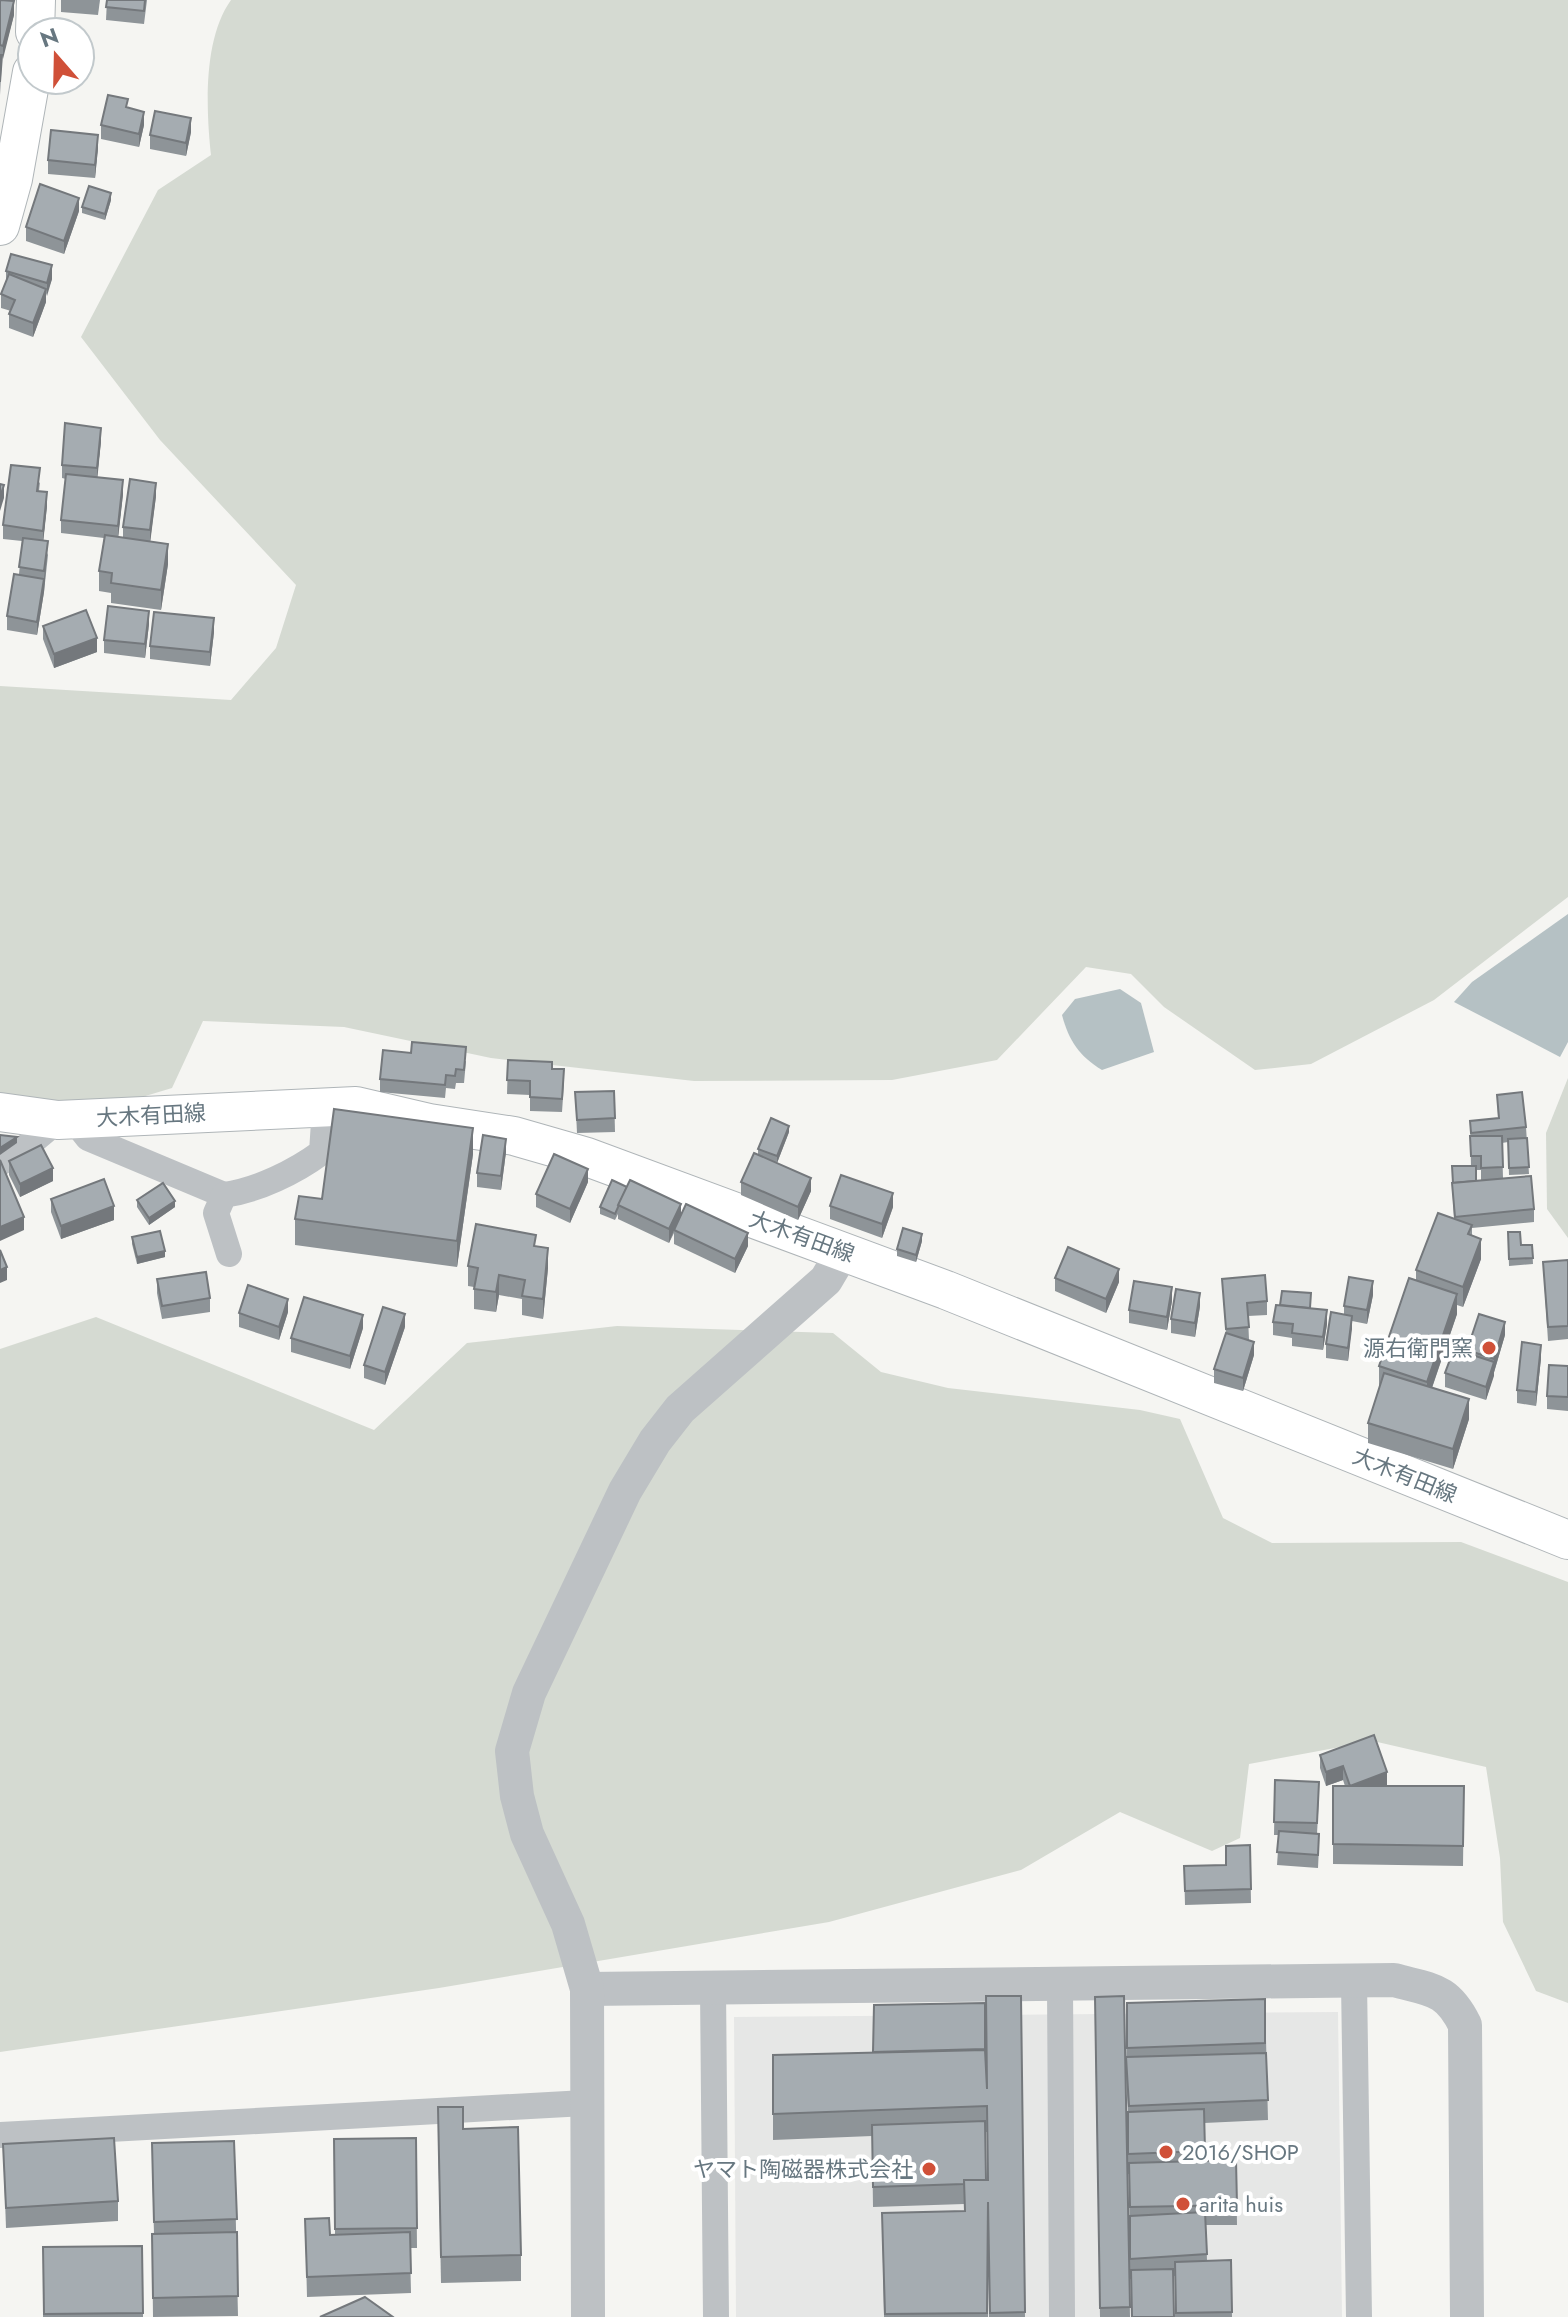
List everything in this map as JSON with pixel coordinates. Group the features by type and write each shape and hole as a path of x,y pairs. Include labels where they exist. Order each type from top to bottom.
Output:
{"main road":[{"path":"0,226 13,179 28,96"},
{"name":"大木有田線","path":"0,1112 66,1119 356,1106 429,1123 514,1136 587,1157 843,1251 1568,1540"}],"street":[{"path":"0,1163 66,1119 88,1138 224,1195 238,1193 302,1167 322,1152 325,1107"},
{"path":"224,1195 216,1213 229,1254"},
{"path":"588,2317 587,1989 568,1924 527,1834 517,1796 512,1751 529,1693 625,1491 655,1441 680,1409 826,1280 843,1251"},
{"path":"587,1989 1394,1980 1429,1990 1454,2001 1465,2025 1467,2317"},
{"path":"1354,1982 1359,2317"},
{"path":"1060,1985 1062,2317"},
{"path":"713,1988 716,2317"},
{"path":"0,2135 585,2103"}],"shaded area":[{"path":"231,0 1568,0 1568,897 1434,1000 1311,1064 1255,1070 1164,1007 1131,974 1086,967 997,1060 892,1080 694,1081 491,1058 344,1027 203,1021 172,1088 89,1113 0,1096 0,686 231,700 276,648 296,585 160,440 81,337 158,190 211,155 208,96 211,54 215,34"},
{"path":"1568,914 1568,1042 1560,1057 1454,1002 1472,982"},
{"path":"1120,989 1141,1003 1154,1052 1102,1070 1076,1047 1062,1015 1075,999"},
{"path":"1568,1078 1568,1238 1547,1209 1546,1133"},
{"path":"96,1317 374,1430 467,1343 617,1326 833,1333 881,1372 948,1388 1140,1410 1180,1419 1223,1518 1272,1543 1461,1542 1568,1582 1568,2003 1536,1991 1503,1922 1500,1858 1486,1767 1373,1741 1249,1764 1240,1838 1212,1851 1120,1812 1021,1870 829,1922 439,1988 0,2052 0,1349"},
{"path":"1338,2012 1342,2317 736,2317 734,2017"}],"building":[{"path":"0,0 14,1 3,46 0,45"},
{"path":"107,0 145,0 144,11 106,7"},
{"path":"108,95 128,99 126,107 144,112 139,134 101,125"},
{"path":"155,111 191,118 186,143 150,135"},
{"path":"51,130 98,135 95,165 48,160"},
{"path":"40,184 79,198 64,241 26,227"},
{"path":"89,186 111,193 105,214 82,207"},
{"path":"11,254 52,265 47,283 6,271"},
{"path":"9,274 46,289 33,323 9,314 15,300 1,294"},
{"path":"65,423 101,428 97,468 62,465"},
{"path":"11,465 40,468 37,491 47,492 43,531 3,525"},
{"path":"66,474 123,480 118,526 61,520"},
{"path":"130,479 156,483 150,530 123,527"},
{"path":"105,535 168,544 161,590 111,583 112,573 99,571"},
{"path":"23,538 48,541 44,571 19,567"},
{"path":"14,574 44,579 37,622 7,616"},
{"path":"108,606 149,611 145,644 104,640"},
{"path":"86,610 97,638 54,654 43,626"},
{"path":"154,612 214,618 210,652 150,646"},
{"path":"412,1042 466,1047 464,1070 456,1069 455,1076 446,1075 445,1085 380,1079 383,1050 411,1053"},
{"path":"508,1060 552,1062 552,1069 564,1069 562,1099 530,1097 530,1081 507,1080"},
{"path":"614,1091 615,1118 577,1120 575,1092"},
{"path":"1522,1092 1526,1127 1471,1133 1470,1121 1499,1118 1497,1095"},
{"path":"334,1109 473,1128 457,1241 295,1219 299,1196 322,1199"},
{"path":"771,1118 789,1126 777,1156 758,1149"},
{"path":"0,1135 17,1137 0,1148"},
{"path":"483,1135 506,1139 501,1176 477,1173"},
{"path":"1470,1136 1502,1136 1503,1167 1481,1168 1481,1156 1471,1156"},
{"path":"1527,1138 1529,1167 1509,1168 1508,1139"},
{"path":"41,1145 53,1168 20,1184 9,1161"},
{"path":"754,1153 811,1178 798,1207 741,1182"},
{"path":"554,1154 588,1169 570,1209 536,1194"},
{"path":"0,1160 24,1217 0,1227"},
{"path":"1452,1166 1476,1166 1476,1181 1453,1183"},
{"path":"841,1175 893,1193 882,1224 830,1206"},
{"path":"1531,1176 1534,1209 1455,1217 1452,1183"},
{"path":"104,1179 114,1206 61,1226 51,1199"},
{"path":"612,1180 627,1187 615,1214 600,1207"},
{"path":"630,1180 681,1204 669,1229 618,1205"},
{"path":"163,1183 175,1201 149,1218 137,1200"},
{"path":"686,1204 748,1233 735,1259 674,1230"},
{"path":"1438,1213 1472,1225 1468,1234 1481,1239 1463,1287 1416,1270"},
{"path":"476,1224 536,1235 534,1246 548,1248 543,1299 522,1296 525,1280 499,1275 496,1292 474,1289 478,1268 468,1266"},
{"path":"903,1228 922,1234 916,1255 897,1249"},
{"path":"160,1231 165,1251 137,1257 132,1237"},
{"path":"1508,1232 1520,1232 1521,1245 1532,1245 1533,1258 1509,1259"},
{"path":"1068,1247 1119,1269 1106,1299 1055,1278"},
{"path":"0,1250 7,1267 0,1270"},
{"path":"1568,1260 1568,1326 1548,1327 1543,1262"},
{"path":"206,1272 210,1298 162,1306 157,1279"},
{"path":"1265,1275 1267,1301 1247,1303 1249,1327 1226,1329 1222,1279"},
{"path":"1349,1277 1373,1281 1367,1310 1344,1306"},
{"path":"1409,1278 1457,1294 1427,1382 1379,1366"},
{"path":"1134,1281 1172,1287 1167,1317 1129,1310"},
{"path":"248,1285 288,1299 279,1327 239,1313"},
{"path":"1176,1289 1200,1293 1195,1323 1171,1319"},
{"path":"1282,1291 1311,1293 1310,1308 1280,1305"},
{"path":"304,1297 363,1315 350,1356 291,1338"},
{"path":"1276,1305 1327,1310 1323,1337 1292,1333 1293,1324 1273,1322"},
{"path":"383,1307 405,1314 385,1372 364,1365"},
{"path":"1331,1312 1352,1316 1348,1348 1326,1344"},
{"path":"1479,1314 1505,1322 1494,1359 1467,1350"},
{"path":"1226,1333 1254,1342 1243,1378 1214,1369"},
{"path":"1522,1342 1541,1345 1536,1392 1517,1390"},
{"path":"1454,1349 1494,1362 1486,1387 1445,1373"},
{"path":"1549,1365 1568,1366 1568,1397 1547,1396"},
{"path":"1384,1373 1469,1399 1453,1449 1368,1423"},
{"path":"1374,1735 1387,1772 1350,1786 1343,1766 1326,1772 1320,1755"},
{"path":"1275,1780 1319,1782 1317,1823 1274,1822"},
{"path":"1333,1786 1464,1786 1463,1846 1333,1844"},
{"path":"1279,1831 1319,1834 1318,1855 1277,1852"},
{"path":"1250,1845 1251,1889 1185,1891 1184,1866 1226,1865 1226,1846"},
{"path":"986,1996 1021,1996 1025,2312 990,2313 988,2202 987,2313 885,2314 882,2213 965,2211 964,2180 988,2180 987,2106 773,2114 773,2055 985,2050 987,2089"},
{"path":"1124,1996 1130,2307 1100,2308 1095,1997"},
{"path":"1265,1999 1265,2043 1127,2048 1127,2003"},
{"path":"985,2003 985,2049 873,2052 874,2005"},
{"path":"1266,2053 1268,2100 1129,2106 1126,2057"},
{"path":"438,2107 463,2107 463,2129 518,2127 521,2255 441,2257"},
{"path":"1204,2109 1205,2151 1128,2154 1128,2112"},
{"path":"985,2121 986,2180 964,2180 964,2184 873,2187 872,2125"},
{"path":"114,2138 118,2201 6,2208 3,2144"},
{"path":"416,2138 417,2228 335,2229 334,2139"},
{"path":"234,2141 237,2219 154,2222 152,2143"},
{"path":"1236,2160 1237,2205 1130,2207 1129,2163"},
{"path":"1205,2212 1207,2254 1130,2259 1130,2216"},
{"path":"329,2218 330,2235 410,2232 411,2273 307,2277 305,2219"},
{"path":"237,2232 238,2296 153,2298 152,2234"},
{"path":"142,2246 143,2313 44,2314 43,2247"},
{"path":"1231,2260 1232,2312 1176,2313 1175,2262"},
{"path":"1173,2269 1174,2317 1132,2317 1131,2270"},
{"path":"365,2297 393,2317 320,2317"}],"place":[{"name":"源右衛門窯","path":"1489,1348"},
{"name":"2016/SHOP","path":"1166,2152"},
{"name":"ヤマト陶磁器株式会社","path":"929,2169"},
{"name":"arita huis","path":"1183,2204"}]}
